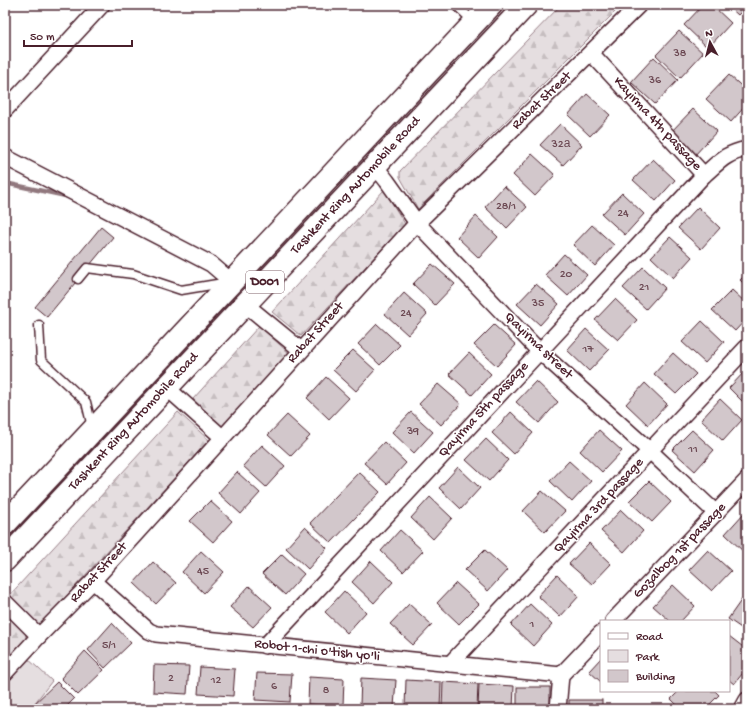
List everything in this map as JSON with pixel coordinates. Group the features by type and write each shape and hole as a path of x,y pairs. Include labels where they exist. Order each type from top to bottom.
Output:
{"highway":[{"name":"Tashkent Ring Automobile Road","path":"7,519 93,430 491,5"},
{"name":"Tashkent Ring Automobile Road","path":"5,560 526,5"},
{"path":"333,173 351,191"}],"street":[{"path":"5,110 102,5"},
{"name":"Rabat Street","path":"5,673 93,581 417,223 639,5"},
{"name":"Kayirma 4th passage","path":"591,52 704,175 726,155 747,149"},
{"path":"5,157 211,264 232,282"},
{"name":"Qayirma street","path":"374,166 387,181 417,223 540,351 716,513"},
{"name":"Qayirma 5th passage","path":"265,646 704,175"},
{"path":"245,304 301,350"},
{"name":"Qayirma 3rd passage","path":"450,664 747,347"},
{"path":"166,388 222,437"},
{"name":"Gozalbog 1st passage","path":"614,620 747,480"},
{"name":"Robot 1-chi o'tish yo'li","path":"93,581 149,631 156,634 561,675"},
{"path":"5,602 39,636"},
{"path":"558,709 561,675 600,634"},
{"path":"742,709 747,700"}],"lane":[{"path":"456,5 474,23"},
{"path":"78,279 87,268 133,274 181,290 232,282"},
{"path":"38,325 41,360 86,402 93,430"}],"green space":[{"path":"503,5 514,5 357,173 351,167"},
{"path":"561,5 622,5 418,209 400,177 400,171"},
{"path":"384,190 405,224 301,336 272,312"},
{"path":"326,192 334,199 5,552 5,536"},
{"path":"259,326 289,353 223,427 193,399"},
{"path":"178,412 209,440 39,626 7,598"},
{"path":"5,613 25,630 26,638 5,661"},
{"path":"25,656 52,681 30,709 5,709 5,679"}],"building":[{"path":"703,5 712,5 731,23 708,48 684,25"},
{"path":"727,5 747,5 747,6 738,15"},
{"path":"679,31 703,53 680,78 656,55"},
{"path":"654,57 678,80 655,104 631,82"},
{"path":"729,75 747,91 747,104 731,122 706,99"},
{"path":"587,94 610,115 590,136 568,115"},
{"path":"693,109 717,131 694,156 669,134"},
{"path":"560,124 582,145 563,165 540,145"},
{"path":"532,154 555,175 535,196 513,175"},
{"path":"653,159 675,180 656,201 633,180"},
{"path":"504,186 527,207 507,228 485,207"},
{"path":"622,193 644,214 625,235 602,214"},
{"path":"698,207 720,228 701,249 678,228"},
{"path":"476,216 498,237 479,258 457,237"},
{"path":"592,225 614,245 595,266 573,245"},
{"path":"101,227 113,237 47,317 35,307"},
{"path":"670,237 692,257 673,278 651,257"},
{"path":"564,254 587,275 568,296 545,275"},
{"path":"432,264 455,284 435,305 413,284"},
{"path":"643,267 665,288 646,309 623,288"},
{"path":"747,273 747,287 740,280"},
{"path":"536,284 559,304 540,325 517,304"},
{"path":"732,290 747,304 747,318 735,331 712,310"},
{"path":"404,293 427,314 408,335 385,314"},
{"path":"615,299 637,320 618,340 595,320"},
{"path":"702,321 724,342 705,363 682,342"},
{"path":"377,324 400,345 380,365 358,344"},
{"path":"494,325 516,345 497,366 474,345"},
{"path":"586,329 609,350 589,371 567,350"},
{"path":"353,350 375,370 356,391 333,370"},
{"path":"469,353 491,374 472,395 449,374"},
{"path":"673,353 696,374 676,394 654,374"},
{"path":"747,369 747,406 729,388"},
{"path":"326,377 349,398 329,419 307,398"},
{"path":"536,381 558,402 539,423 516,402"},
{"path":"645,383 667,404 648,425 626,404"},
{"path":"438,384 461,404 441,425 419,404"},
{"path":"720,399 742,420 723,441 701,420"},
{"path":"411,412 433,432 414,453 392,432"},
{"path":"511,412 533,433 514,454 492,433"},
{"path":"287,415 310,436 291,456 268,435"},
{"path":"599,430 622,451 602,472 580,451"},
{"path":"692,430 714,450 695,471 672,450"},
{"path":"486,439 508,460 489,481 466,460"},
{"path":"384,442 406,463 387,484 364,463"},
{"path":"262,445 285,466 266,487 243,466"},
{"path":"569,461 591,481 572,502 550,481"},
{"path":"458,467 480,488 461,509 439,488"},
{"path":"237,472 260,493 241,514 218,493"},
{"path":"359,472 380,492 331,543 310,523"},
{"path":"649,481 671,502 652,522 629,501"},
{"path":"542,491 565,511 545,532 523,511"},
{"path":"430,497 452,518 433,539 411,518"},
{"path":"210,501 232,521 213,542 190,521"},
{"path":"621,510 643,531 624,552 601,531"},
{"path":"744,513 747,516 747,555 725,534"},
{"path":"305,527 327,548 308,569 286,548"},
{"path":"400,530 423,551 403,572 381,551"},
{"path":"589,543 611,564 592,584 569,564"},
{"path":"485,550 507,570 488,591 465,570"},
{"path":"708,550 731,571 712,591 689,570"},
{"path":"201,551 224,572 204,593 182,572"},
{"path":"282,554 304,574 285,595 262,574"},
{"path":"371,561 393,582 374,603 352,582"},
{"path":"153,562 176,583 156,604 134,583"},
{"path":"557,575 579,596 560,617 538,596"},
{"path":"456,583 479,604 459,624 437,603"},
{"path":"673,585 695,606 682,620 669,620 653,606"},
{"path":"249,586 272,607 253,627 230,607"},
{"path":"344,591 366,612 347,633 325,612"},
{"path":"747,592 747,632 728,619"},
{"path":"409,604 432,625 413,645 390,624"},
{"path":"530,604 552,625 533,646 511,625"},
{"path":"112,623 131,643 105,668 88,650"},
{"path":"730,637 747,650 747,668 734,684 730,681"},
{"path":"85,651 104,670 78,695 61,678"},
{"path":"600,659 600,681 589,671"},
{"path":"154,665 189,666 187,694 153,692"},
{"path":"200,667 235,669 233,696 198,694"},
{"path":"257,673 292,674 290,702 255,700"},
{"path":"309,677 344,679 343,706 308,704"},
{"path":"361,678 396,680 394,707 360,705"},
{"path":"406,680 441,682 440,709 405,707"},
{"path":"57,682 74,699 64,709 33,709 31,707"},
{"path":"443,682 478,684 477,709 442,709"},
{"path":"479,684 514,686 513,709 478,709"},
{"path":"517,687 550,687 550,709 517,709"},
{"path":"678,692 716,692 719,695 705,709 681,709 671,699"},
{"path":"569,700 602,700 602,709 569,709"}],"waterway":[{"path":"5,183 66,196"}]}
